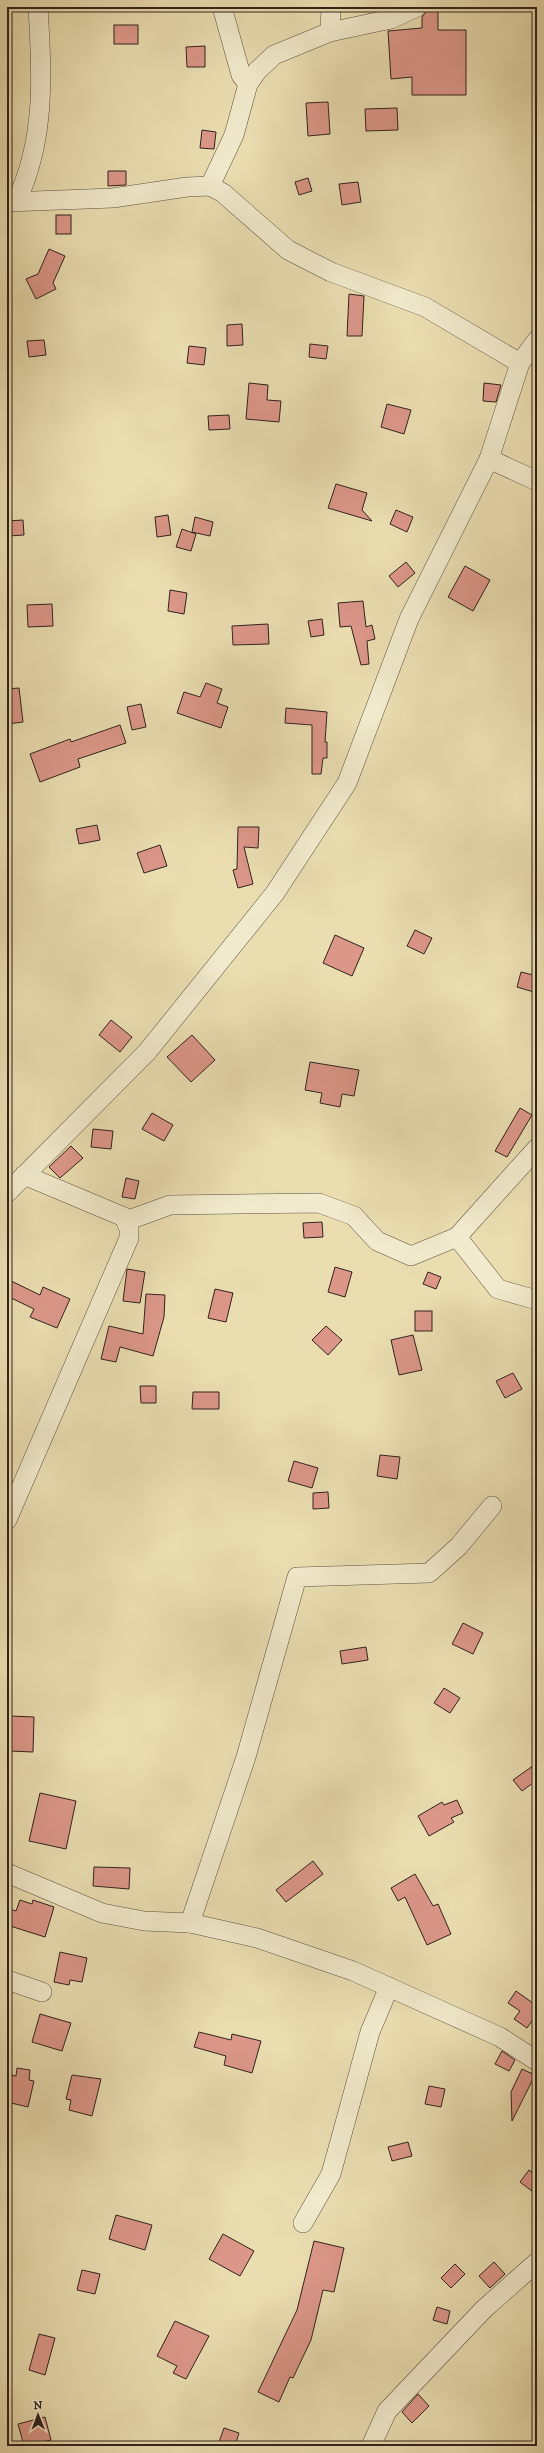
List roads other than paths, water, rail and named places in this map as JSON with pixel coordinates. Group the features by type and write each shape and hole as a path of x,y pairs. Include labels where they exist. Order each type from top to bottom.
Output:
{"street":[{"path":"12,201 30,174 38,134 42,69 38,7"},
{"path":"222,7 241,75 248,84"},
{"path":"330,32 331,7"},
{"path":"210,186 234,135 248,84 257,71 274,55 330,32 391,19 417,7"},
{"path":"12,201 113,198 161,190 210,186 223,193 288,250 332,272 425,307 520,363"},
{"path":"7,1193 147,1052 275,893 347,783 410,619 489,459 520,363 537,340"},
{"path":"489,459 537,481"},
{"path":"126,1220 170,1205 319,1203 354,1216 377,1241 411,1256 457,1237 537,1148"},
{"path":"7,1520 129,1238 126,1220 124,1218 24,1175"},
{"path":"457,1237 498,1290 537,1300"},
{"path":"190,1923 246,1757 298,1577 429,1573 459,1546 492,1506"},
{"path":"7,1873 102,1913 144,1921 190,1923 257,1938 353,1971 500,2037 537,2061"},
{"path":"7,1980 42,1992"},
{"path":"303,2223 331,2174 370,2032 389,1988"},
{"path":"371,2446 387,2411 484,2309 537,2262"}]}
